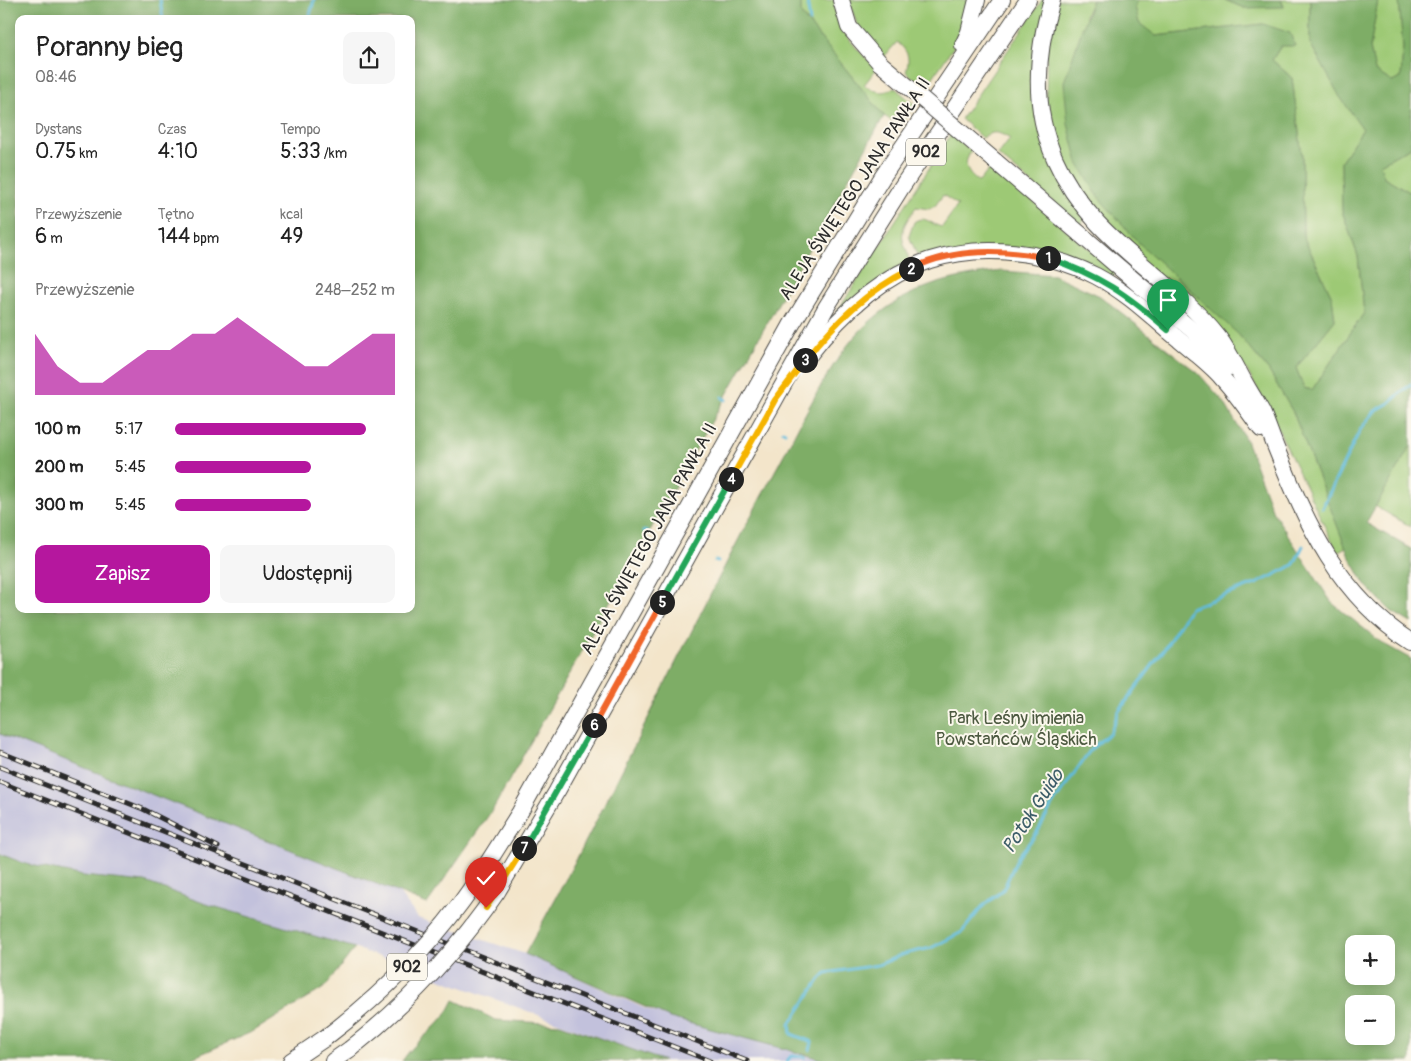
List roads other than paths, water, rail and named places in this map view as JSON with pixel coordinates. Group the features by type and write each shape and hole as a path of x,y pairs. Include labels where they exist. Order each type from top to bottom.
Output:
{"main road":[{"path":"841,0 849,27 880,63 1192,330 1246,385"},
{"path":"939,93 969,32 977,0"},
{"name":"ALEJA ŚWIĘTEGO JANA PAWŁA II","path":"291,1061 325,1038 364,1007 408,966 447,922 475,883 525,803 792,324 883,176 1002,0"},
{"name":"902","path":"333,1061 388,1017 431,976 469,931 497,892 562,782 775,400 863,247 1028,0"},
{"path":"1052,0 1043,29 1038,60 1038,86 1041,113 1048,140 1061,174 1088,215 1108,236 1206,323 1231,355 1262,412 1276,449 1318,539 1336,570 1369,611 1411,642"},
{"path":"775,400 822,338 841,317 889,280 929,260 951,255 1000,252 1018,253 1048,258 1096,276 1143,308 1222,378 1276,449"}],"waterway":[{"path":"160,0 162,15"},
{"path":"310,15 314,0"},
{"path":"807,0 810,22"},
{"name":"Potok Guido","path":"1322,508 1360,430 1375,411 1389,403 1411,384"},
{"path":"722,397 726,400"},
{"path":"644,531 648,532"},
{"name":"Potok Guido","path":"810,1050 812,1042 791,1034 790,1024 820,979 826,973 878,965 904,954 931,948 962,932 982,907 1003,890 1018,857 1036,834 1051,807 1091,749 1110,733 1119,711 1163,651 1190,608 1258,583 1288,568 1294,564 1303,546"},
{"name":"Potok Guido","path":"787,1061 791,1056 805,1057"}],"railway":[{"path":"0,752 143,809 218,847"},
{"path":"0,767 747,1061"},
{"path":"0,782 710,1061"}],"park label":[{"name":"Park Leśny imienia Powstańców Śląskich","path":"1016,728"}]}
